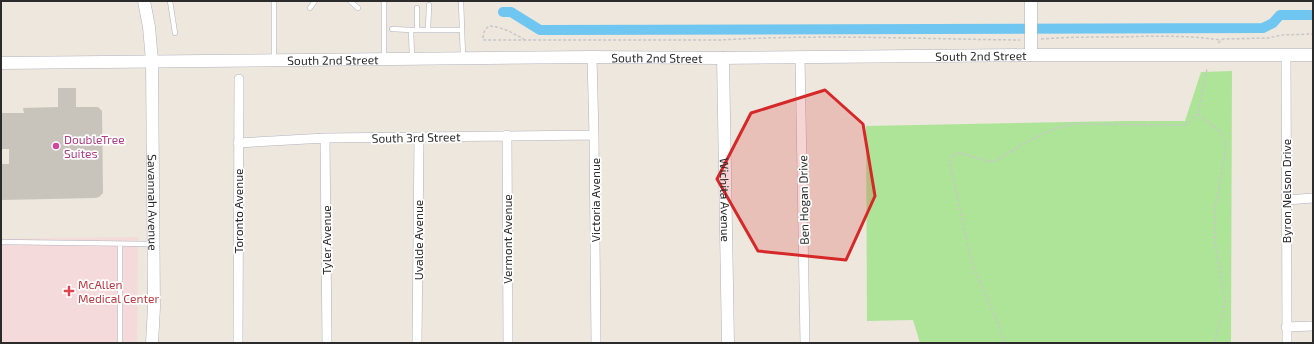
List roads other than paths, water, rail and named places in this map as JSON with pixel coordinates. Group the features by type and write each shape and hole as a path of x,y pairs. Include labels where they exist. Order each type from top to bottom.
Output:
{"main road":[{"name":"Savannah Avenue","path":"144,1 149,27 152,61 152,343"},
{"path":"1031,1 1031,55"},
{"name":"South 2nd Street","path":"1,64 152,61 592,57 723,58 800,56 1313,55"},
{"name":"Wichita Avenue","path":"723,58 728,343"}],"street":[{"name":"Ben Hogan Drive","path":"800,56 805,343"},
{"name":"Byron Nelson Drive","path":"1286,56 1286,343"},
{"name":"Victoria Avenue","path":"592,57 596,343"},
{"name":"Toronto Avenue","path":"238,343 239,79"},
{"name":"Vermont Avenue","path":"507,135 508,343"},
{"name":"South 3rd Street","path":"238,143 325,138 594,135"},
{"name":"Uvalde Avenue","path":"417,343 419,137"},
{"name":"Tyler Avenue","path":"325,138 327,343"},
{"path":"1287,200 1313,198"},
{"path":"1286,327 1313,326"}],"lane":[{"path":"170,1 176,33"},
{"path":"274,1 274,60"},
{"path":"310,8 315,1"},
{"path":"350,1 358,8"},
{"path":"384,1 384,59"},
{"path":"461,1 463,58"},
{"path":"428,5 428,30"},
{"path":"417,8 417,30"},
{"path":"392,29 462,30"},
{"path":"411,30 412,59"},
{"path":"1,242 153,244"},
{"path":"120,244 120,343"}],"waterway":[{"path":"503,12 511,12 540,30 1263,28 1273,23 1280,15 1313,15"}],"place":[{"name":"DoubleTree Suites","path":"56,146"},
{"name":"McAllen Medical Center","path":"69,291"}]}
